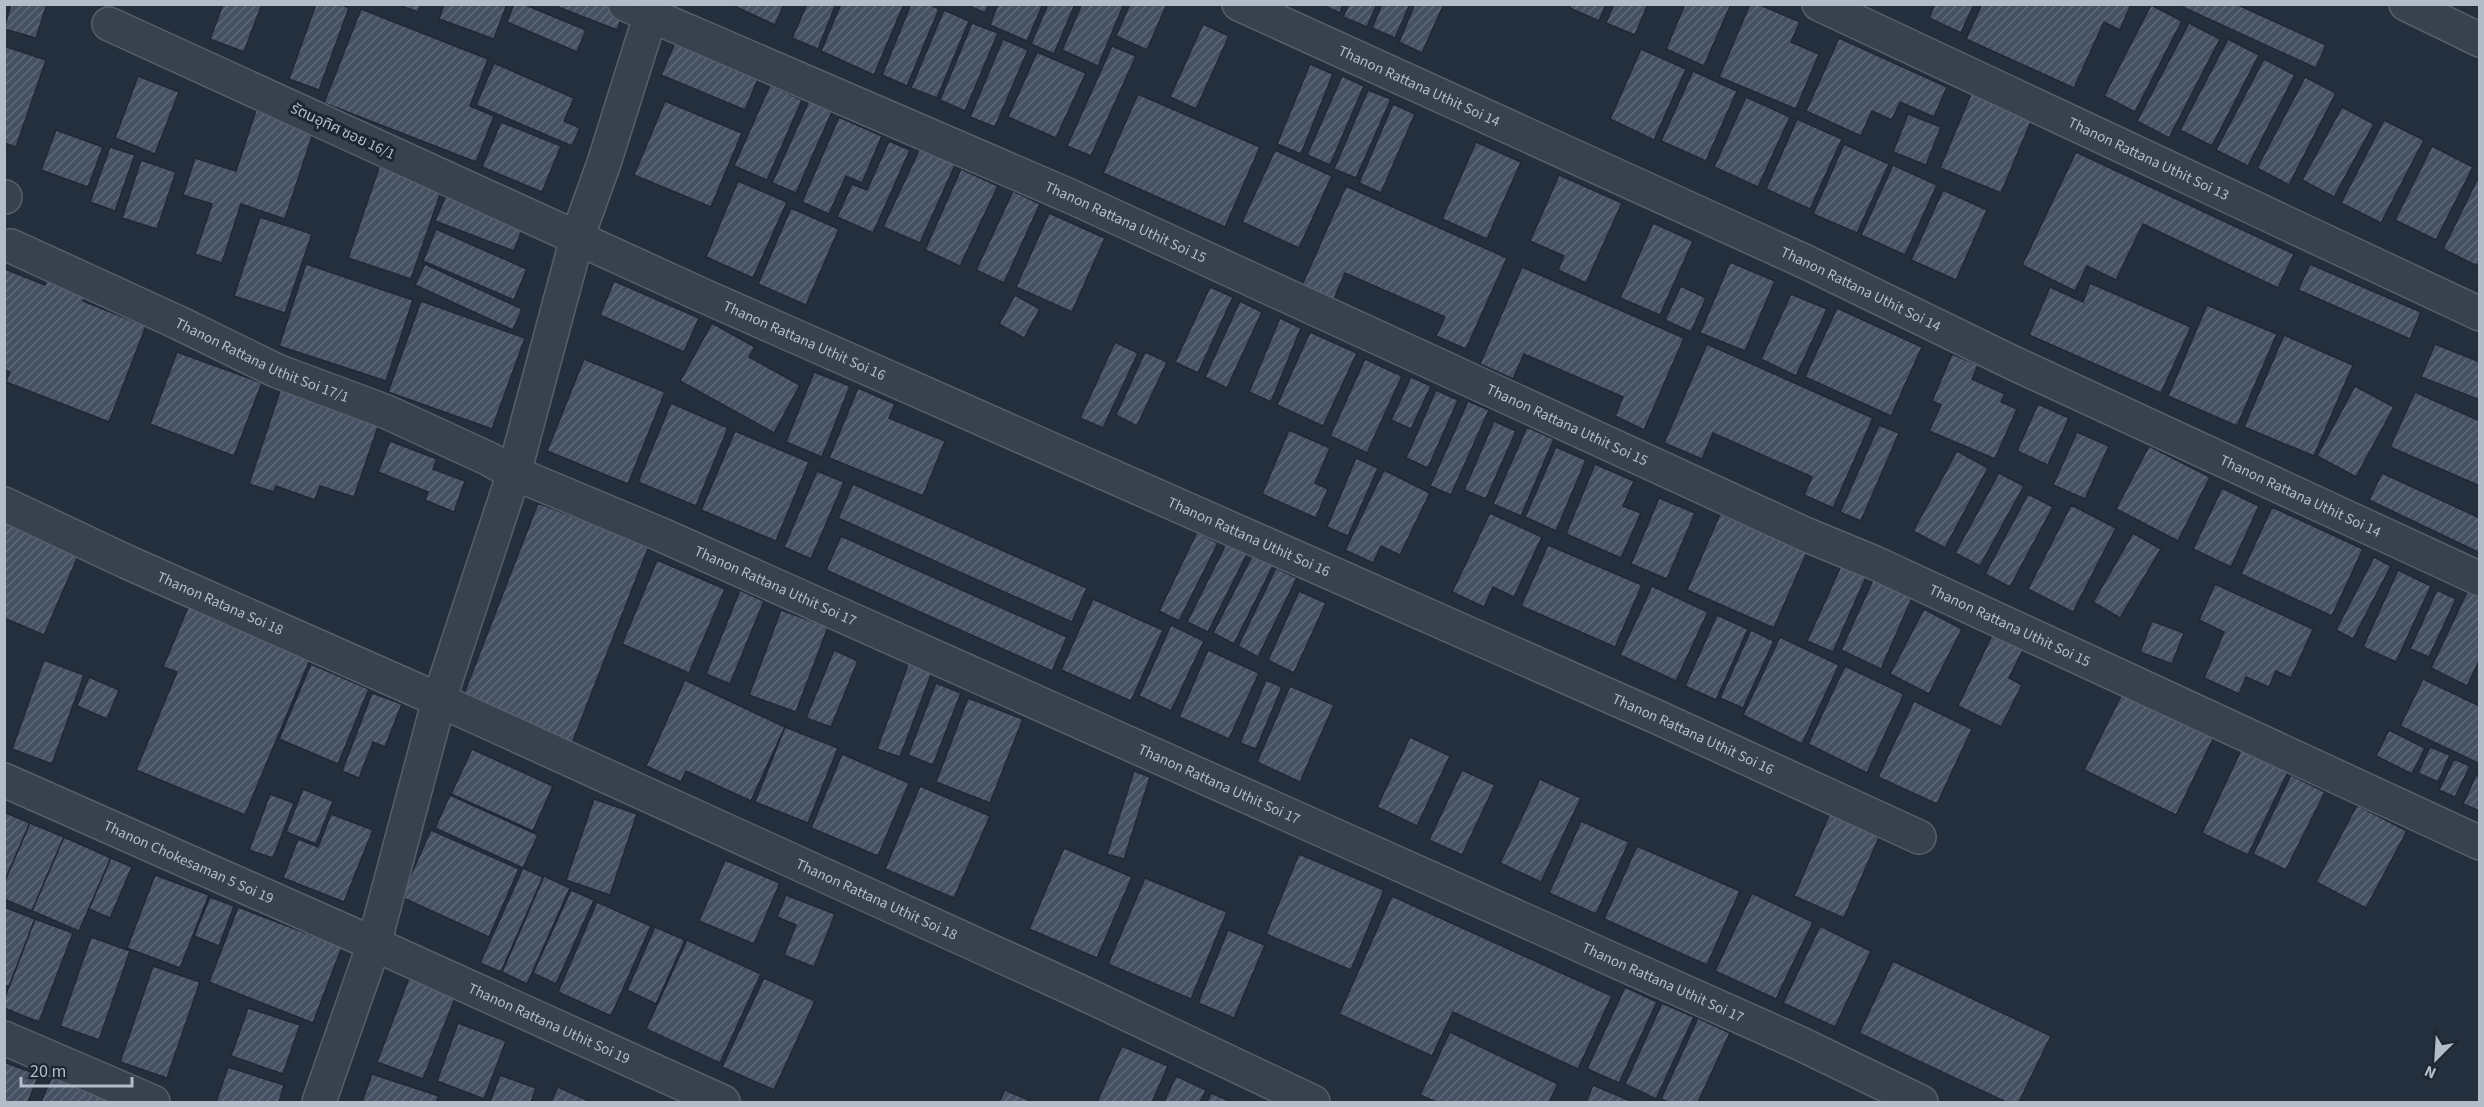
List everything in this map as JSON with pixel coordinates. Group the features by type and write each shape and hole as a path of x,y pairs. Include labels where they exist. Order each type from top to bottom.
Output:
{"street":[{"name":"Thanon Rattana Uthit Soi 14","path":"1239,4 1806,262 2009,361 2480,579"},
{"name":"Thanon Rattana Uthit Soi 13","path":"1819,4 2480,314"},
{"path":"2406,4 2480,40"},
{"path":"319,1102 374,944 439,700 514,473 577,238 604,163 643,8"},
{"name":"Thanon Rattana Uthit Soi 15","path":"643,8 1072,197 1807,535 1886,568 2480,843"},
{"name":"รัตนอุทิศ ซอย 16/1","path":"109,24 577,238"},
{"name":"Thanon Rattana Uthit Soi 16","path":"577,238 1657,717 1919,837"},
{"name":"Thanon Rattana Uthit Soi 17/1","path":"11,246 277,371 387,412 514,473"},
{"name":"Thanon Rattana Uthit Soi 17","path":"514,473 728,564 1799,1043 1921,1102"},
{"name":"Thanon Ratana Soi 18","path":"4,504 127,562 439,700"},
{"name":"Thanon Rattana Uthit Soi 18","path":"439,700 1085,994 1313,1102"},
{"name":"Thanon Chokesaman 5 Soi 19","path":"4,780 374,944"},
{"name":"Thanon Rattana Uthit Soi 19","path":"374,944 723,1102"},
{"path":"4,1038 153,1102"}],"building":[{"path":"11,4 47,4 36,38 4,29"},
{"path":"223,4 262,4 244,52 210,39"},
{"path":"316,4 340,4 349,8 319,90 289,79"},
{"path":"396,4 421,4 418,12"},
{"path":"444,4 507,4 494,39 439,19"},
{"path":"514,4 523,4 586,30 577,52 507,22"},
{"path":"559,4 615,4 626,8 617,30 558,7"},
{"path":"730,4 784,4 775,25"},
{"path":"807,4 836,4 818,49 792,38"},
{"path":"841,4 904,4 874,75 821,51"},
{"path":"911,4 929,4 939,9 907,86 882,75"},
{"path":"965,4 989,4 985,13"},
{"path":"998,4 1043,4 1027,41 990,25"},
{"path":"1048,4 1075,4 1054,54 1031,44"},
{"path":"1082,4 1124,4 1098,66 1062,50"},
{"path":"1130,4 1167,4 1147,50 1116,36"},
{"path":"1320,4 1343,4 1340,13"},
{"path":"1349,4 1377,4 1367,27 1343,17"},
{"path":"1382,4 1410,4 1395,38 1372,28"},
{"path":"1415,4 1444,4 1422,53 1399,42"},
{"path":"1571,4 1606,4 1599,21 1570,8"},
{"path":"1614,4 1648,4 1635,35 1606,23"},
{"path":"1685,4 1731,4 1704,66 1666,49"},
{"path":"1750,4 1758,4 1800,22 1791,42 1819,54 1796,109 1719,77"},
{"path":"1935,4 1974,4 1961,33 1929,18"},
{"path":"1982,4 2131,4 2120,30 2104,22 2074,88 1966,39"},
{"path":"2176,4 2236,4 2326,45 2316,68"},
{"path":"2151,5 2182,21 2135,112 2104,96"},
{"path":"361,9 488,59 470,106 494,116 476,162 324,103"},
{"path":"944,10 969,21 937,98 911,88"},
{"path":"972,23 998,33 965,111 940,100"},
{"path":"2189,23 2220,39 2169,138 2137,121"},
{"path":"1203,24 1229,36 1196,109 1170,97"},
{"path":"1839,38 1947,87 1934,117 1900,102 1892,120 1872,111 1861,136 1806,111"},
{"path":"1003,39 1028,50 995,127 970,117"},
{"path":"2228,39 2259,55 2212,146 2180,130"},
{"path":"675,43 758,79 745,110 661,75"},
{"path":"4,46 46,60 16,147 4,143"},
{"path":"1112,46 1136,56 1091,156 1067,146"},
{"path":"1641,49 1686,69 1654,140 1610,119"},
{"path":"1037,52 1086,73 1056,138 1008,117"},
{"path":"2264,59 2295,75 2248,166 2216,150"},
{"path":"494,63 574,98 564,121 580,128 572,146 476,105"},
{"path":"1310,64 1333,74 1301,154 1277,144"},
{"path":"1693,71 1737,91 1706,161 1661,141"},
{"path":"138,76 179,92 155,154 115,138"},
{"path":"1342,76 1364,86 1330,165 1307,155"},
{"path":"2305,77 2336,93 2289,185 2257,168"},
{"path":"770,85 802,100 767,180 734,166"},
{"path":"1368,90 1391,99 1356,178 1334,169"},
{"path":"1138,94 1260,147 1225,227 1103,173"},
{"path":"1971,94 2032,119 2001,193 1940,168"},
{"path":"1746,97 1790,117 1758,187 1714,167"},
{"path":"259,101 317,121 285,219 241,204 222,263 195,254 212,204 183,195 195,158 236,171"},
{"path":"665,101 742,133 711,207 634,175"},
{"path":"809,101 832,112 796,193 772,183"},
{"path":"1393,104 1415,114 1381,193 1359,183"},
{"path":"2342,107 2374,124 2334,197 2302,180"},
{"path":"1908,114 1941,127 1926,165 1893,152"},
{"path":"839,117 882,136 862,183 846,176 829,214 802,202"},
{"path":"1797,119 1842,139 1810,209 1766,189"},
{"path":"2384,120 2424,140 2381,223 2341,203"},
{"path":"501,122 561,146 542,192 482,167"},
{"path":"56,130 103,147 88,187 41,170"},
{"path":"889,141 910,150 873,233 837,217 852,184 867,190"},
{"path":"1476,142 1521,162 1487,239 1442,219"},
{"path":"1844,144 1889,164 1857,233 1813,214"},
{"path":"921,146 956,163 920,243 883,227"},
{"path":"2432,146 2473,167 2436,240 2395,220"},
{"path":"110,147 135,155 115,211 90,202"},
{"path":"1275,150 1332,176 1299,248 1242,222"},
{"path":"2076,152 2294,254 2278,288 2143,224 2116,280 2087,266 2075,291 2022,265"},
{"path":"141,160 176,172 157,229 122,218"},
{"path":"381,162 444,183 411,279 348,258"},
{"path":"1893,165 1937,185 1905,255 1861,235"},
{"path":"961,169 998,186 960,266 925,250"},
{"path":"2480,174 2480,261 2477,266 2443,249"},
{"path":"1559,175 1622,203 1586,283 1558,270 1564,256 1530,241"},
{"path":"738,181 787,202 753,278 706,257"},
{"path":"1346,186 1507,258 1466,349 1436,336 1445,317 1345,273 1334,299 1302,285"},
{"path":"1943,190 1987,210 1956,280 1911,260"},
{"path":"1013,191 1040,204 1004,283 976,270"},
{"path":"447,193 525,222 514,251 435,221"},
{"path":"791,208 839,229 806,305 758,284"},
{"path":"1049,213 1105,238 1072,312 1016,287"},
{"path":"260,217 312,234 285,313 234,296"},
{"path":"1653,223 1693,241 1660,315 1620,298"},
{"path":"436,229 527,269 514,300 423,261"},
{"path":"1730,262 1775,281 1745,351 1700,333"},
{"path":"306,264 413,300 386,381 279,346"},
{"path":"425,264 522,309 513,330 415,285"},
{"path":"2310,264 2421,312 2410,339 2298,290"},
{"path":"1522,267 1684,338 1644,430 1615,416 1623,397 1524,354 1513,379 1480,364"},
{"path":"5,269 45,285 48,278 86,293 83,301 146,326 109,422 6,382 10,372 4,370"},
{"path":"614,281 699,318 684,352 600,315"},
{"path":"2090,283 2191,327 2161,393 2029,335 2050,287 2083,302"},
{"path":"1681,286 1706,298 1691,332 1665,320"},
{"path":"1210,287 1233,297 1198,373 1175,362"},
{"path":"1791,294 1827,309 1796,376 1761,359"},
{"path":"1015,295 1040,309 1024,338 999,324"},
{"path":"421,301 525,338 492,429 388,392"},
{"path":"1240,301 1262,312 1227,388 1205,377"},
{"path":"2207,305 2277,334 2237,426 2168,396"},
{"path":"1837,308 1922,347 1891,416 1805,377"},
{"path":"1280,318 1301,328 1271,402 1249,392"},
{"path":"712,323 755,347 749,357 800,385 774,433 680,381"},
{"path":"1310,332 1357,353 1323,426 1277,405"},
{"path":"2284,335 2353,365 2314,456 2244,427"},
{"path":"1115,342 1138,353 1103,428 1080,418"},
{"path":"1707,344 1873,418 1833,508 1804,495 1812,477 1713,433 1702,459 1664,443"},
{"path":"2435,344 2480,362 2480,400 2421,377"},
{"path":"177,352 262,383 234,456 150,424"},
{"path":"1145,352 1167,362 1137,426 1116,415"},
{"path":"1952,354 1978,365 1972,379 2005,394 2001,402 2017,409 1995,459 1929,431 1941,405 1932,401"},
{"path":"584,359 665,392 628,484 547,451"},
{"path":"1365,359 1402,376 1367,453 1330,436"},
{"path":"814,372 850,386 822,457 786,442"},
{"path":"1411,377 1431,386 1411,429 1391,420"},
{"path":"282,385 381,418 354,497 320,486 315,500 276,486 274,492 249,484"},
{"path":"2355,386 2394,407 2356,477 2317,456"},
{"path":"858,388 895,404 889,418 945,441 923,496 829,458"},
{"path":"1436,390 1458,400 1428,468 1406,458"},
{"path":"2415,392 2480,421 2480,486 2390,447"},
{"path":"1468,401 1489,410 1451,495 1430,486"},
{"path":"671,403 728,428 696,506 638,482"},
{"path":"2038,404 2069,418 2048,465 2017,451"},
{"path":"1494,421 1516,431 1486,499 1464,490"},
{"path":"1879,425 1899,433 1861,521 1840,512"},
{"path":"1527,427 1554,439 1521,516 1493,504"},
{"path":"1289,430 1330,448 1315,483 1328,489 1316,518 1262,494"},
{"path":"735,431 809,462 776,541 701,510"},
{"path":"2077,432 2109,446 2085,499 2053,485"},
{"path":"390,441 437,459 433,469 465,481 454,512 425,500 428,492 378,472"},
{"path":"2149,446 2210,477 2178,541 2116,509"},
{"path":"1556,447 1586,460 1556,531 1525,517"},
{"path":"1957,451 1988,468 1945,548 1913,531"},
{"path":"1356,458 1378,468 1348,536 1327,527"},
{"path":"1595,464 1634,481 1623,506 1641,513 1621,558 1566,534"},
{"path":"1384,470 1430,493 1400,555 1381,546 1373,563 1345,550"},
{"path":"817,471 844,482 811,559 784,547"},
{"path":"1999,473 2024,486 1980,566 1955,553"},
{"path":"2382,473 2480,518 2480,553 2369,500"},
{"path":"853,484 1087,588 1072,622 838,518"},
{"path":"2222,488 2259,506 2231,567 2193,549"},
{"path":"2028,494 2053,507 2010,587 1985,574"},
{"path":"1659,498 1695,513 1667,579 1631,564"},
{"path":"538,503 649,546 571,746 460,704"},
{"path":"2071,505 2116,528 2073,612 2028,589"},
{"path":"2272,507 2363,549 2332,616 2241,574"},
{"path":"1490,513 1542,537 1514,597 1493,587 1484,607 1452,592"},
{"path":"1720,514 1807,552 1774,628 1687,590"},
{"path":"4,523 79,554 44,635 4,618"},
{"path":"1197,532 1218,543 1179,621 1159,611"},
{"path":"2133,533 2161,549 2120,618 2093,602"},
{"path":"841,536 1067,637 1052,671 826,570"},
{"path":"1226,544 1247,554 1208,632 1187,622"},
{"path":"1548,545 1642,585 1615,647 1521,606"},
{"path":"1252,556 1273,566 1234,644 1213,633"},
{"path":"2374,557 2391,566 2353,639 2336,630"},
{"path":"657,560 725,589 689,673 622,644"},
{"path":"1841,566 1866,577 1833,652 1807,641"},
{"path":"1276,568 1297,578 1258,657 1238,646"},
{"path":"2398,570 2431,586 2396,662 2363,647"},
{"path":"1873,580 1912,598 1881,669 1841,650"},
{"path":"2215,584 2313,629 2291,678 2276,671 2269,687 2246,677 2239,694 2204,678 2224,632 2199,620"},
{"path":"1652,586 1708,612 1676,681 1620,655"},
{"path":"740,590 764,601 730,684 706,674"},
{"path":"2437,590 2456,599 2429,657 2410,649"},
{"path":"2468,590 2480,596 2480,659 2467,686 2431,668"},
{"path":"1299,591 1326,603 1294,673 1268,660"},
{"path":"1093,599 1163,630 1131,701 1061,670"},
{"path":"189,605 312,655 245,815 136,770 177,672 163,667"},
{"path":"1924,609 1962,629 1929,694 1890,674"},
{"path":"781,610 828,627 796,712 749,695"},
{"path":"1717,615 1748,629 1716,700 1685,686"},
{"path":"2152,621 2184,633 2172,664 2140,652"},
{"path":"1171,625 1204,641 1171,711 1139,696"},
{"path":"1751,630 1774,641 1743,708 1720,698"},
{"path":"1992,635 2023,650 2009,678 2022,685 2001,727 1958,706"},
{"path":"1780,637 1839,665 1802,744 1743,715"},
{"path":"834,650 858,661 831,727 806,718"},
{"path":"1208,650 1259,673 1229,739 1179,717"},
{"path":"44,660 84,675 52,764 12,749"},
{"path":"909,662 932,672 900,757 877,749"},
{"path":"311,664 369,689 338,764 279,739"},
{"path":"1845,666 1904,694 1867,773 1808,744"},
{"path":"89,677 119,690 107,719 77,706"},
{"path":"2423,679 2480,706 2480,764 2400,726"},
{"path":"685,680 785,727 751,801 686,771 681,782 646,766"},
{"path":"1266,680 1282,687 1256,749 1240,743"},
{"path":"936,683 961,693 933,765 908,755"},
{"path":"1290,686 1334,705 1300,782 1257,762"},
{"path":"2123,692 2214,737 2176,815 2084,770"},
{"path":"372,693 402,704 385,747 373,742 359,778 342,771"},
{"path":"968,698 1023,719 990,803 936,782"},
{"path":"1914,701 1972,729 1937,804 1878,777"},
{"path":"785,727 838,748 808,823 755,802"},
{"path":"2389,730 2425,748 2412,774 2376,756"},
{"path":"1410,737 1450,756 1417,826 1377,807"},
{"path":"2430,747 2450,755 2438,782 2418,773"},
{"path":"2242,748 2289,770 2248,855 2202,833"},
{"path":"472,749 553,786 533,831 451,794"},
{"path":"842,754 909,783 878,856 811,828"},
{"path":"2454,759 2470,766 2455,797 2439,790"},
{"path":"1462,770 1495,785 1462,855 1429,840"},
{"path":"1134,771 1150,777 1124,859 1107,854"},
{"path":"2291,775 2325,792 2286,870 2253,854"},
{"path":"2476,775 2480,777 2480,811 2463,804"},
{"path":"1540,779 1581,798 1541,882 1500,863"},
{"path":"920,786 990,816 954,898 885,869"},
{"path":"303,789 333,801 316,844 286,832"},
{"path":"270,794 294,803 273,858 249,850"},
{"path":"450,795 538,835 523,868 435,828"},
{"path":"594,799 637,814 610,895 566,880"},
{"path":"2357,805 2407,831 2366,908 2316,882"},
{"path":"4,812 30,823 4,883"},
{"path":"1830,813 1880,835 1844,918 1794,896"},
{"path":"331,814 373,830 344,902 283,878 298,839 318,847"},
{"path":"1581,821 1629,842 1596,914 1549,893"},
{"path":"30,823 64,837 32,911 4,899 4,883"},
{"path":"431,830 519,869 489,937 401,897"},
{"path":"64,837 111,858 79,931 32,911"},
{"path":"1637,846 1740,891 1707,965 1604,919"},
{"path":"1064,848 1132,877 1097,958 1029,929"},
{"path":"1299,854 1384,890 1351,970 1266,934"},
{"path":"111,858 132,867 110,918 89,909"},
{"path":"725,860 780,883 754,944 699,921"},
{"path":"523,868 543,877 501,972 480,963"},
{"path":"155,875 209,895 180,968 127,948"},
{"path":"544,876 570,888 527,984 502,972"},
{"path":"1145,878 1227,912 1191,999 1108,964"},
{"path":"571,890 594,900 556,984 533,973"},
{"path":"1752,893 1813,922 1776,999 1715,971"},
{"path":"786,895 835,914 814,967 784,955 796,925 777,917"},
{"path":"1392,896 1612,996 1578,1069 1453,1012 1432,1056 1339,1014"},
{"path":"210,897 234,906 219,946 194,936"},
{"path":"597,902 651,926 611,1016 558,992"},
{"path":"4,907 35,919 9,987 4,985"},
{"path":"238,907 342,947 313,1023 209,982"},
{"path":"35,919 73,933 39,1022 4,1008 4,1000"},
{"path":"1820,926 1871,951 1835,1027 1783,1003"},
{"path":"655,927 685,940 656,1004 627,990"},
{"path":"1228,930 1265,945 1234,1018 1198,1003"},
{"path":"91,937 130,951 99,1040 60,1026"},
{"path":"687,940 761,974 720,1063 646,1029"},
{"path":"1893,961 2051,1036 2019,1102 2006,1102 1859,1033"},
{"path":"153,966 200,982 167,1078 120,1062"},
{"path":"409,978 456,996 423,1079 377,1062"},
{"path":"764,978 815,1001 774,1090 722,1067"},
{"path":"1625,987 1657,1002 1619,1083 1587,1069"},
{"path":"1662,1003 1694,1017 1656,1099 1625,1084"},
{"path":"248,1008 300,1025 283,1074 231,1056"},
{"path":"1698,1018 1730,1033 1698,1102 1668,1102 1661,1099"},
{"path":"458,1023 506,1041 484,1099 437,1081"},
{"path":"1450,1032 1558,1084 1549,1102 1436,1102 1420,1095"},
{"path":"1122,1046 1168,1066 1152,1102 1097,1102"},
{"path":"4,1062 39,1075 28,1102 4,1102"},
{"path":"228,1067 284,1085 279,1102 216,1102"},
{"path":"372,1074 439,1096 436,1102 362,1102"},
{"path":"500,1075 536,1088 531,1102 490,1102"},
{"path":"52,1076 115,1102 41,1102"},
{"path":"1176,1076 1206,1090 1200,1102 1164,1102"},
{"path":"1593,1085 1633,1102 1586,1102"},
{"path":"558,1087 591,1102 551,1102"},
{"path":"1005,1090 1033,1102 999,1102"},
{"path":"1211,1093 1232,1102 1207,1102"}]}
